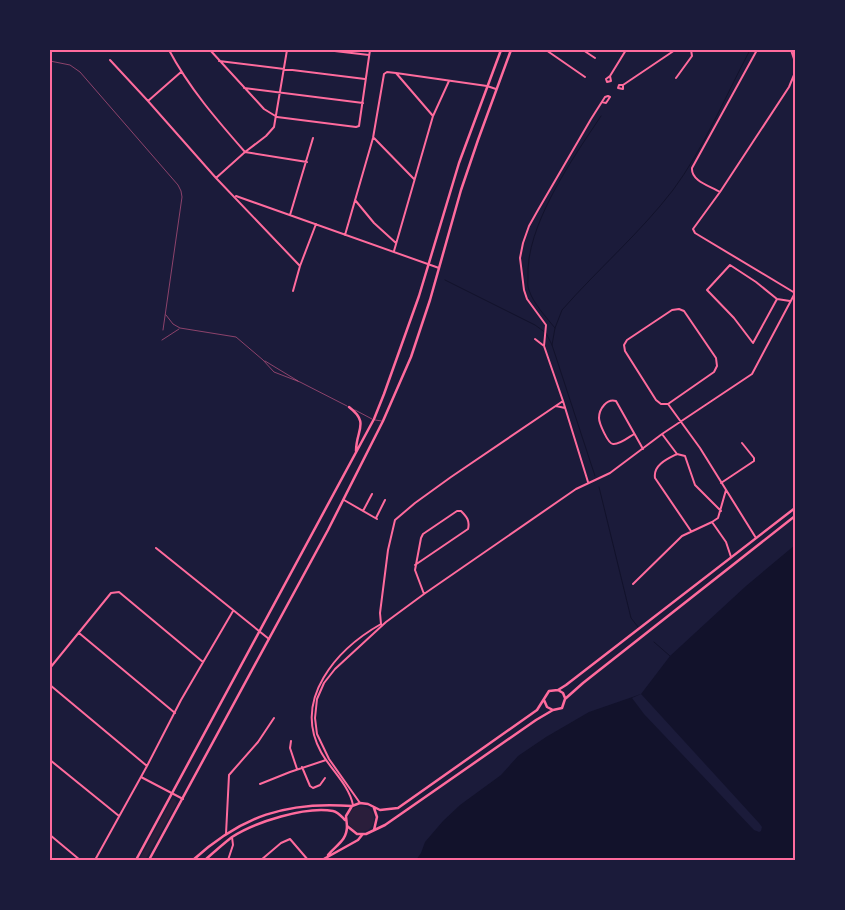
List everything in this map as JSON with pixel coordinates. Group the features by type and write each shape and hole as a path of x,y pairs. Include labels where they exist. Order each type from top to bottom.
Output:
{"main road":[{"path":"136,860 374,420 419,296 459,163 501,50"},
{"path":"149,860 344,500 386,415 411,357 478,140 511,50"},
{"path":"349,407 359,417 361,422 356,452"},
{"path":"193,860 226,834 268,813 288,808 315,805 353,805 360,803 368,804 380,810 398,808 537,710 549,691 558,690 579,676 795,508"},
{"path":"206,860 232,837 275,819 313,810 338,813 354,832 362,834 396,819 536,720 553,710 562,708 565,699 795,516"},
{"path":"558,690 563,693 565,699"},
{"path":"545,696 545,704 553,710"},
{"path":"346,821 347,812 353,805"},
{"path":"374,808 378,816 374,830"},
{"path":"322,860 342,843 347,834 348,826"},
{"path":"327,856 358,840 362,834"}],"street":[{"path":"169,50 181,72 202,102 245,152 307,162"},
{"path":"210,50 243,88 264,109 277,117 356,127 359,126 370,50"},
{"path":"216,178 274,127 287,50"},
{"path":"326,50 369,55"},
{"path":"546,50 585,77"},
{"path":"583,50 595,58"},
{"path":"610,76 626,50"},
{"path":"623,85 675,50"},
{"path":"676,78 692,56 691,50"},
{"path":"720,192 695,178 692,168 757,50"},
{"path":"360,803 329,759 317,734 315,709 320,692 328,676 386,622 424,594 564,496 588,482 610,473 662,434 753,373 795,293 694,231 694,226 720,192 789,87 794,75 795,62 791,50"},
{"path":"110,60 148,100 216,178 300,266"},
{"path":"219,61 365,79"},
{"path":"148,100 181,72"},
{"path":"345,235 373,138 382,76 387,72 396,73 450,80 497,89"},
{"path":"396,73 433,116"},
{"path":"394,251 433,116 450,80"},
{"path":"243,88 363,103"},
{"path":"544,346 546,325 527,299 524,290 520,258 523,243 529,226 602,102"},
{"path":"290,215 313,138"},
{"path":"373,138 414,179"},
{"path":"234,196 438,268"},
{"path":"355,200 374,223 397,244"},
{"path":"293,291 316,224"},
{"path":"777,299 753,343 734,318 707,290 730,264 777,299 790,301"},
{"path":"679,309 684,311 716,358 717,366 714,372 668,404 661,404 656,400 625,351 624,345 626,340 672,310 679,309"},
{"path":"535,339 544,346 564,401 588,482"},
{"path":"634,434 616,444 610,443 599,420 600,414 607,402 610,400 616,401 643,449"},
{"path":"382,624 380,613 388,550 395,520 451,477 564,401"},
{"path":"668,404 700,448 756,538"},
{"path":"554,407 566,408"},
{"path":"662,434 678,454 685,456 696,485 721,511"},
{"path":"722,483 754,461 754,458 742,443"},
{"path":"678,454 660,464 654,474 657,483 690,531"},
{"path":"633,584 674,543 690,531 718,518 726,490"},
{"path":"363,511 372,494"},
{"path":"344,500 377,519 385,500"},
{"path":"415,565 468,529 469,525 466,515 458,511 423,534 415,565 417,580 424,594"},
{"path":"712,522 726,542 732,557"},
{"path":"156,548 269,639"},
{"path":"50,668 111,593 116,591 203,662"},
{"path":"95,860 203,662 233,611"},
{"path":"353,805 349,794 317,743 312,724 313,708 317,691 326,674 338,658 360,639 386,622"},
{"path":"79,632 175,713"},
{"path":"50,685 147,766"},
{"path":"226,834 229,776 258,742 274,718"},
{"path":"291,741 290,748 296,769"},
{"path":"50,760 119,816"},
{"path":"260,784 296,769 326,760"},
{"path":"302,767 312,788 320,785 325,778"},
{"path":"141,777 182,799"},
{"path":"50,835 80,860"},
{"path":"228,860 233,845 232,837"},
{"path":"261,860 281,843 290,839 308,860"}],"lane":[{"path":"50,61 70,65 80,72 181,190 182,197 163,330"},
{"path":"165,314 173,324 180,328 236,337 274,372 300,382"},
{"path":"162,340 180,328"},
{"path":"263,360 300,382 374,420 383,421"}],"shaded area":[{"path":"795,545 795,860 416,860 425,842 443,821 460,805 501,775 518,756 589,712 641,694 670,656 746,586"},
{"path":"172,799 175,799 177,803 145,860 139,860"},
{"path":"361,806 370,810 374,819 370,828 361,832 352,828 348,819 352,810"}],"pier":[{"path":"641,694 759,823 762,827 761,831 754,830 644,714 632,698"}],"waterway":[{"path":"501,59 505,50"},
{"path":"552,345 555,328 562,310 647,221 684,174 704,140 750,50"},
{"path":"555,328 537,305 528,288 529,258 542,215 553,193 601,116"},
{"path":"445,280 535,325 546,333 552,345 595,476"},
{"path":"599,487 631,618 638,627"},
{"path":"654,642 670,656"}]}
